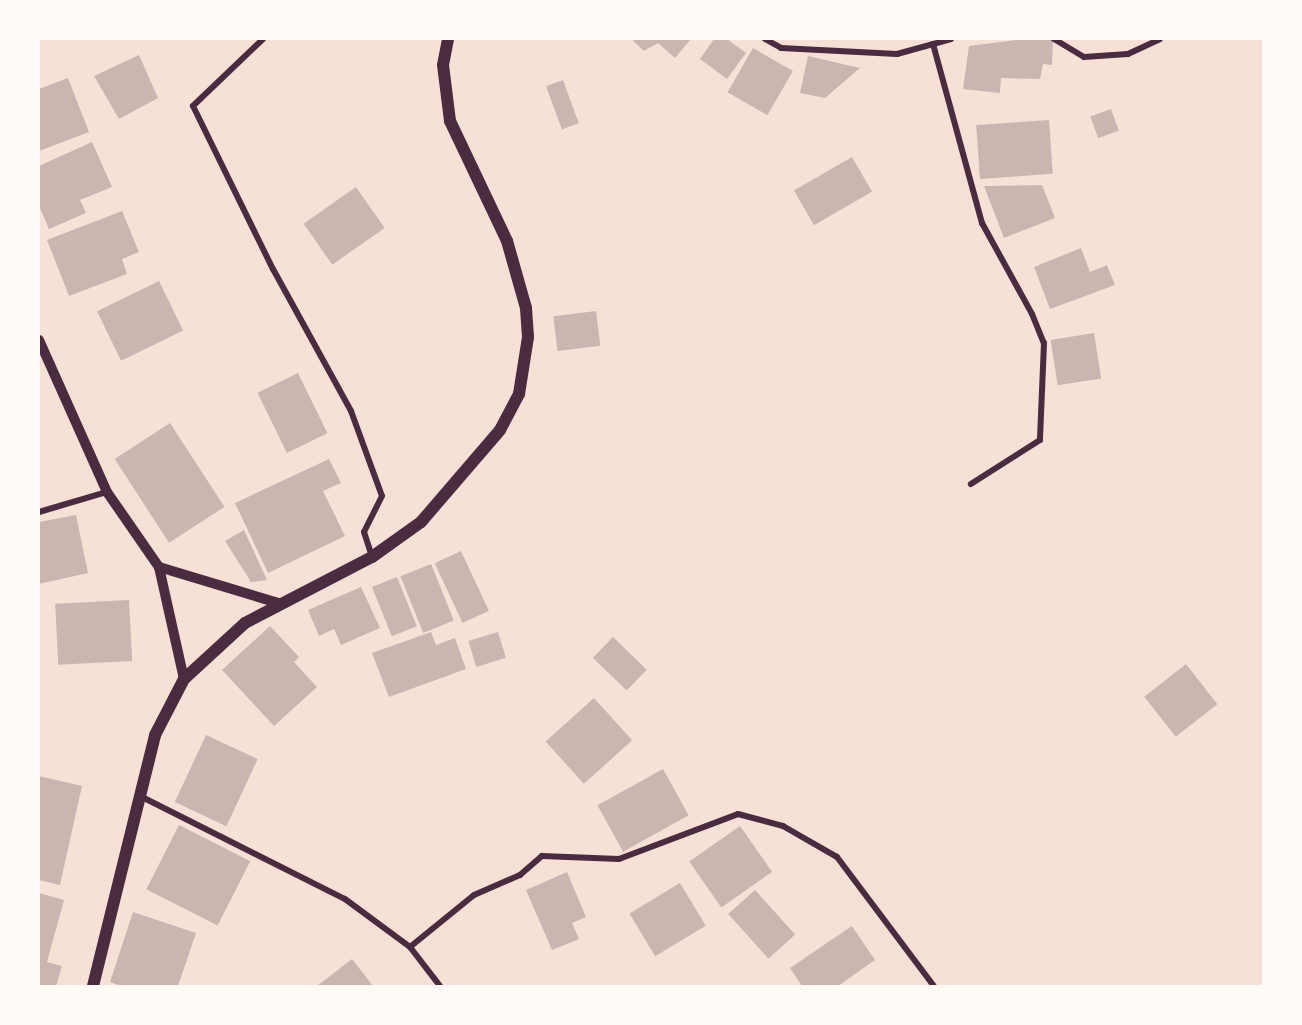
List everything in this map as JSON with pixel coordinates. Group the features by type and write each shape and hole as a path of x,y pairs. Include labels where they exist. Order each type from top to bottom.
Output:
{"main road":[{"path":"93,986 155,735 184,679 245,623 278,603 372,556 421,522 473,465 511,411 525,366 526,308 519,273 450,121 443,65 448,39"}],"street":[{"path":"263,39 193,106 273,269 351,411 382,496 364,532 372,556"},
{"path":"765,39 781,48 897,54 951,39"},
{"path":"1054,39 1084,57 1128,54 1160,39"},
{"path":"933,44 982,223 1032,314 1044,343 1040,440 971,484"},
{"path":"39,340 107,492 159,567 184,679"},
{"path":"39,512 107,492"},
{"path":"159,567 278,603"},
{"path":"140,796 345,899 410,947 440,986"},
{"path":"410,947 474,895 519,875 542,856 619,858 738,814 783,826 837,857 934,986"}],"building":[{"path":"635,39 691,39 675,58 658,43 644,51 633,41"},
{"path":"714,39 727,39 746,53 727,79 700,59"},
{"path":"1023,39 1053,39 1052,65 1043,64 1040,79 1001,78 1000,93 963,89 969,46"},
{"path":"753,48 793,71 767,115 728,92"},
{"path":"139,55 158,98 119,119 94,76"},
{"path":"808,56 860,68 825,98 800,93"},
{"path":"68,78 89,132 39,151 39,89"},
{"path":"563,80 579,123 562,129 546,86"},
{"path":"1111,109 1119,131 1098,138 1090,117"},
{"path":"1049,120 1053,174 980,179 976,125"},
{"path":"92,142 112,187 80,200 86,213 49,229 39,206 39,166"},
{"path":"852,157 872,192 814,225 794,190"},
{"path":"1042,185 1055,218 1004,238 984,186"},
{"path":"356,187 385,228 332,265 304,224"},
{"path":"122,211 139,252 122,259 127,274 69,296 47,240"},
{"path":"1081,248 1090,272 1107,265 1115,285 1050,309 1034,267"},
{"path":"159,281 183,330 121,361 97,311"},
{"path":"596,311 600,346 558,351 553,316"},
{"path":"1094,333 1101,378 1058,385 1051,340"},
{"path":"298,373 327,433 287,453 258,393"},
{"path":"170,423 224,507 169,543 115,459"},
{"path":"329,459 341,483 323,491 345,536 268,573 235,503"},
{"path":"76,515 88,573 39,584 39,522"},
{"path":"244,530 267,580 251,582 225,541"},
{"path":"461,551 489,611 463,623 435,563"},
{"path":"431,564 454,621 423,633 400,576"},
{"path":"397,577 417,626 392,636 372,587"},
{"path":"361,587 380,628 341,645 334,629 319,636 308,610"},
{"path":"129,600 132,661 58,665 55,604"},
{"path":"270,626 299,657 294,662 317,687 274,726 222,670"},
{"path":"431,632 436,645 455,638 466,669 389,697 372,653"},
{"path":"498,632 506,658 476,667 468,641"},
{"path":"613,637 647,670 627,691 593,658"},
{"path":"1186,664 1217,704 1176,737 1144,697"},
{"path":"594,698 632,740 584,784 546,741"},
{"path":"206,735 258,759 226,826 175,802"},
{"path":"663,769 689,815 623,852 597,805"},
{"path":"39,776 82,786 60,885 39,880"},
{"path":"179,825 250,861 218,925 146,889"},
{"path":"740,826 772,872 721,907 689,862"},
{"path":"567,872 586,917 572,923 579,939 552,950 526,890"},
{"path":"680,883 706,926 655,956 629,913"},
{"path":"755,890 795,935 768,959 728,914"},
{"path":"39,893 64,900 47,962 62,966 56,986 39,986"},
{"path":"133,912 196,933 178,986 121,986 110,982"},
{"path":"852,926 875,960 838,986 802,986 790,968"},
{"path":"352,959 373,986 317,986"}]}
